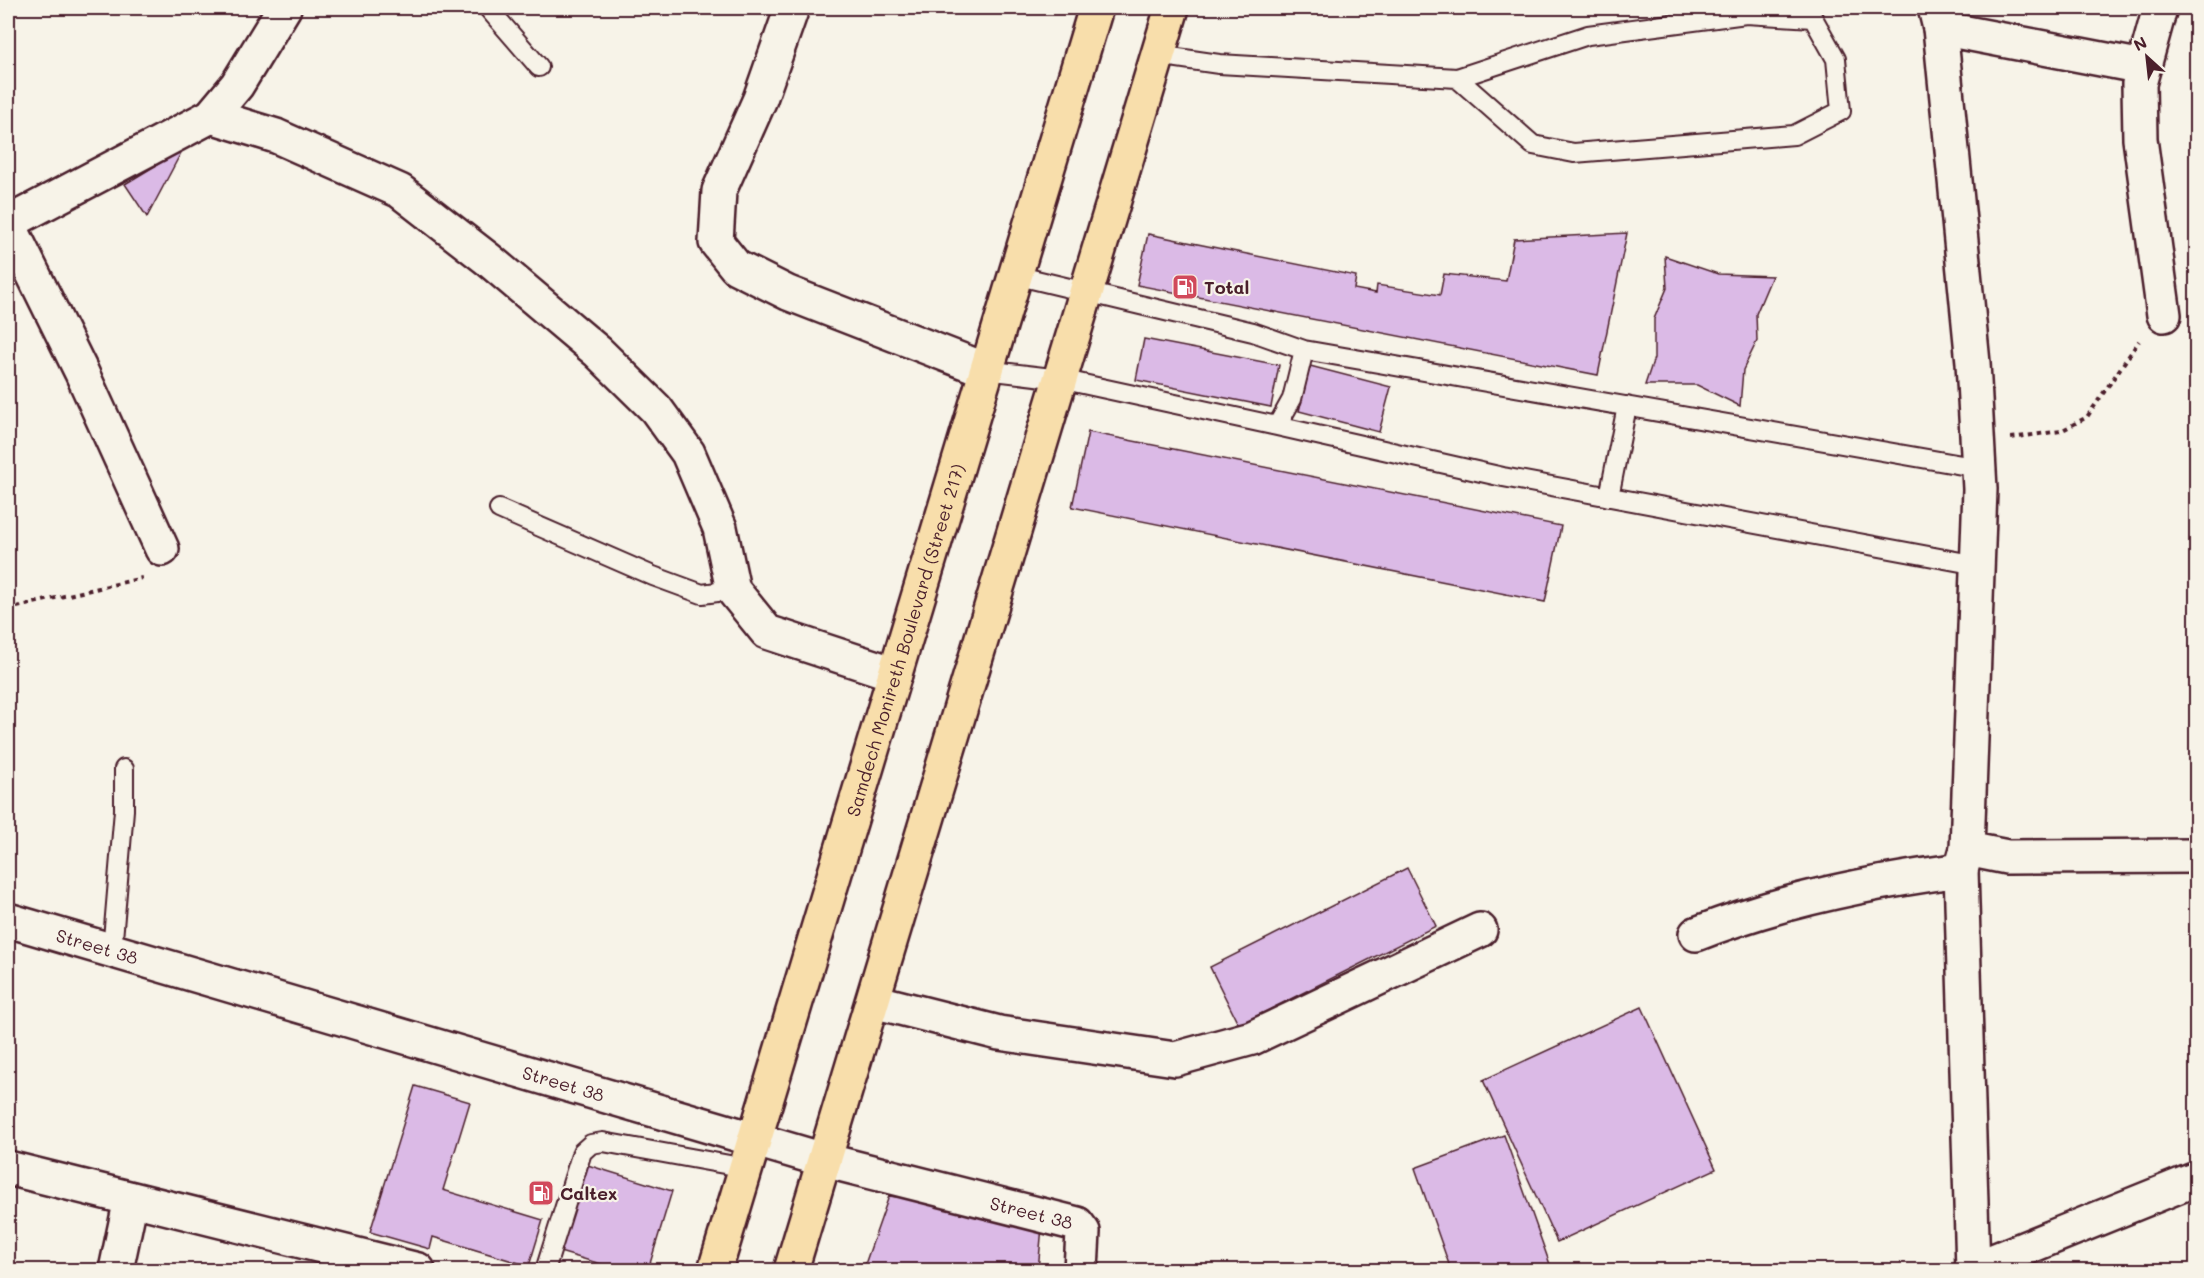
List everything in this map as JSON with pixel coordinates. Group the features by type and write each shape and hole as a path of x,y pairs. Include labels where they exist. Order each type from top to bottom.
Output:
{"main road":[{"name":"Samdech Monireth Boulevard (Street 217)","path":"715,1270 1096,8"},
{"path":"791,1270 1172,8"}],"street":[{"path":"162,549 81,371 8,223 211,116 237,85 284,8"},
{"path":"792,8 760,99 719,191 716,242 736,267 788,293 986,370"},
{"path":"2160,8 2139,84 2140,139 2164,315"},
{"path":"2143,67 1937,18 1972,352 1978,454 1977,565 1964,860 1972,1270 2196,1179"},
{"path":"211,116 276,136 400,191 489,260 598,352 656,409 688,453 720,528 733,590 767,632 895,674"},
{"path":"1696,934 1744,915 1964,860 2007,857 2196,856"},
{"name":"Street 38","path":"8,920 750,1153 824,1160 1077,1224 1083,1232 1081,1270"},
{"path":"873,1001 999,1033 1175,1059 1252,1038 1480,930"},
{"path":"8,1168 418,1270"},
{"path":"116,1270 131,1199"}],"lane":[{"path":"488,8 539,67"},
{"path":"1157,55 1219,64 1457,78 1588,35 1747,11 1813,18 1836,58 1842,111 1794,135 1574,153 1533,145 1457,78"},
{"path":"1015,275 1252,332 1304,350 1627,406 1978,454"},
{"path":"1277,426 1292,399 1304,350"},
{"path":"986,370 1060,379 1503,477 1977,565"},
{"path":"1609,497 1627,406"},
{"path":"499,509 702,594 733,590"},
{"path":"112,951 124,810 124,769"},
{"path":"548,1270 547,1264 582,1152 591,1144 603,1142 750,1153"}],"path":[{"path":"1978,454 2061,431 2087,417 2140,340 2164,315"},
{"path":"8,609 149,577 161,564 162,549"}],"building":[{"path":"183,149 147,217 125,184"},
{"path":"1627,233 1598,375 1137,285 1148,234 1356,276 1354,289 1376,293 1377,285 1440,295 1444,274 1506,281 1514,239"},
{"path":"1665,256 1718,274 1772,276 1756,314 1757,341 1743,370 1740,406 1697,385 1645,385 1654,358 1654,319 1667,288"},
{"path":"1144,339 1279,365 1271,407 1136,380"},
{"path":"1310,366 1391,387 1379,432 1299,411"},
{"path":"1088,432 1561,526 1545,602 1072,507"},
{"path":"1407,868 1436,926 1239,1025 1210,967"},
{"path":"1642,1007 1716,1169 1557,1242 1483,1080"},
{"path":"415,1086 470,1102 443,1190 543,1220 529,1266 433,1237 430,1249 370,1232"},
{"path":"1504,1135 1552,1270 1451,1270 1415,1168"},
{"path":"581,1163 672,1191 648,1270 621,1270 553,1250"},
{"path":"889,1196 971,1206 971,1215 1042,1227 1038,1270 863,1270"}],"place":[{"name":"Total","path":"1185,287"},
{"name":"Caltex","path":"541,1193"}]}
